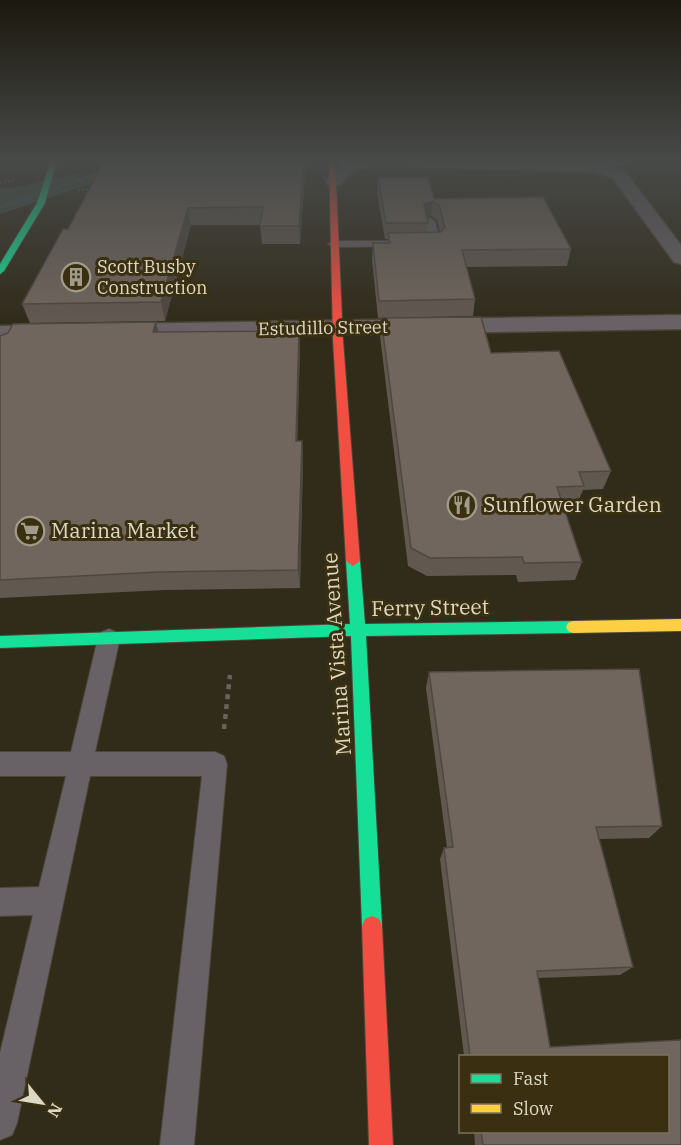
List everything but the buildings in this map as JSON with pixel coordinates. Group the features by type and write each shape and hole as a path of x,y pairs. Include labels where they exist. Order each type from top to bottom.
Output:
{"main road":[{"path":"0,271 35,213"},
{"name":"Marina Vista Avenue","path":"334,213 338,328 358,630 381,1145"},
{"name":"Ferry Street","path":"0,642 358,630 681,625"}],"street":[{"path":"648,213 681,258"},
{"name":"Estudillo Street","path":"94,332 681,321"},
{"path":"0,333 71,332"}],"lane":[{"path":"334,244 435,244 430,220"},
{"path":"0,1123 109,638"},
{"path":"0,764 215,764 177,1145"},
{"path":"0,902 50,901"}],"path":[{"path":"228,693 230,675"}],"traffic: fast":[{"path":"0,271 35,213"},
{"path":"353,561 361,669 372,926"},
{"path":"0,642 358,630 573,627"}],"traffic: slow":[{"path":"573,627 681,625"}],"traffic: jam":[{"path":"334,213 338,340 353,561"},
{"path":"372,926 381,1145"}],"place":[{"name":"Scott Busby Construction","path":"76,277"},
{"name":"Sunflower Garden","path":"462,505"},
{"name":"Marina Market","path":"30,531"}]}
